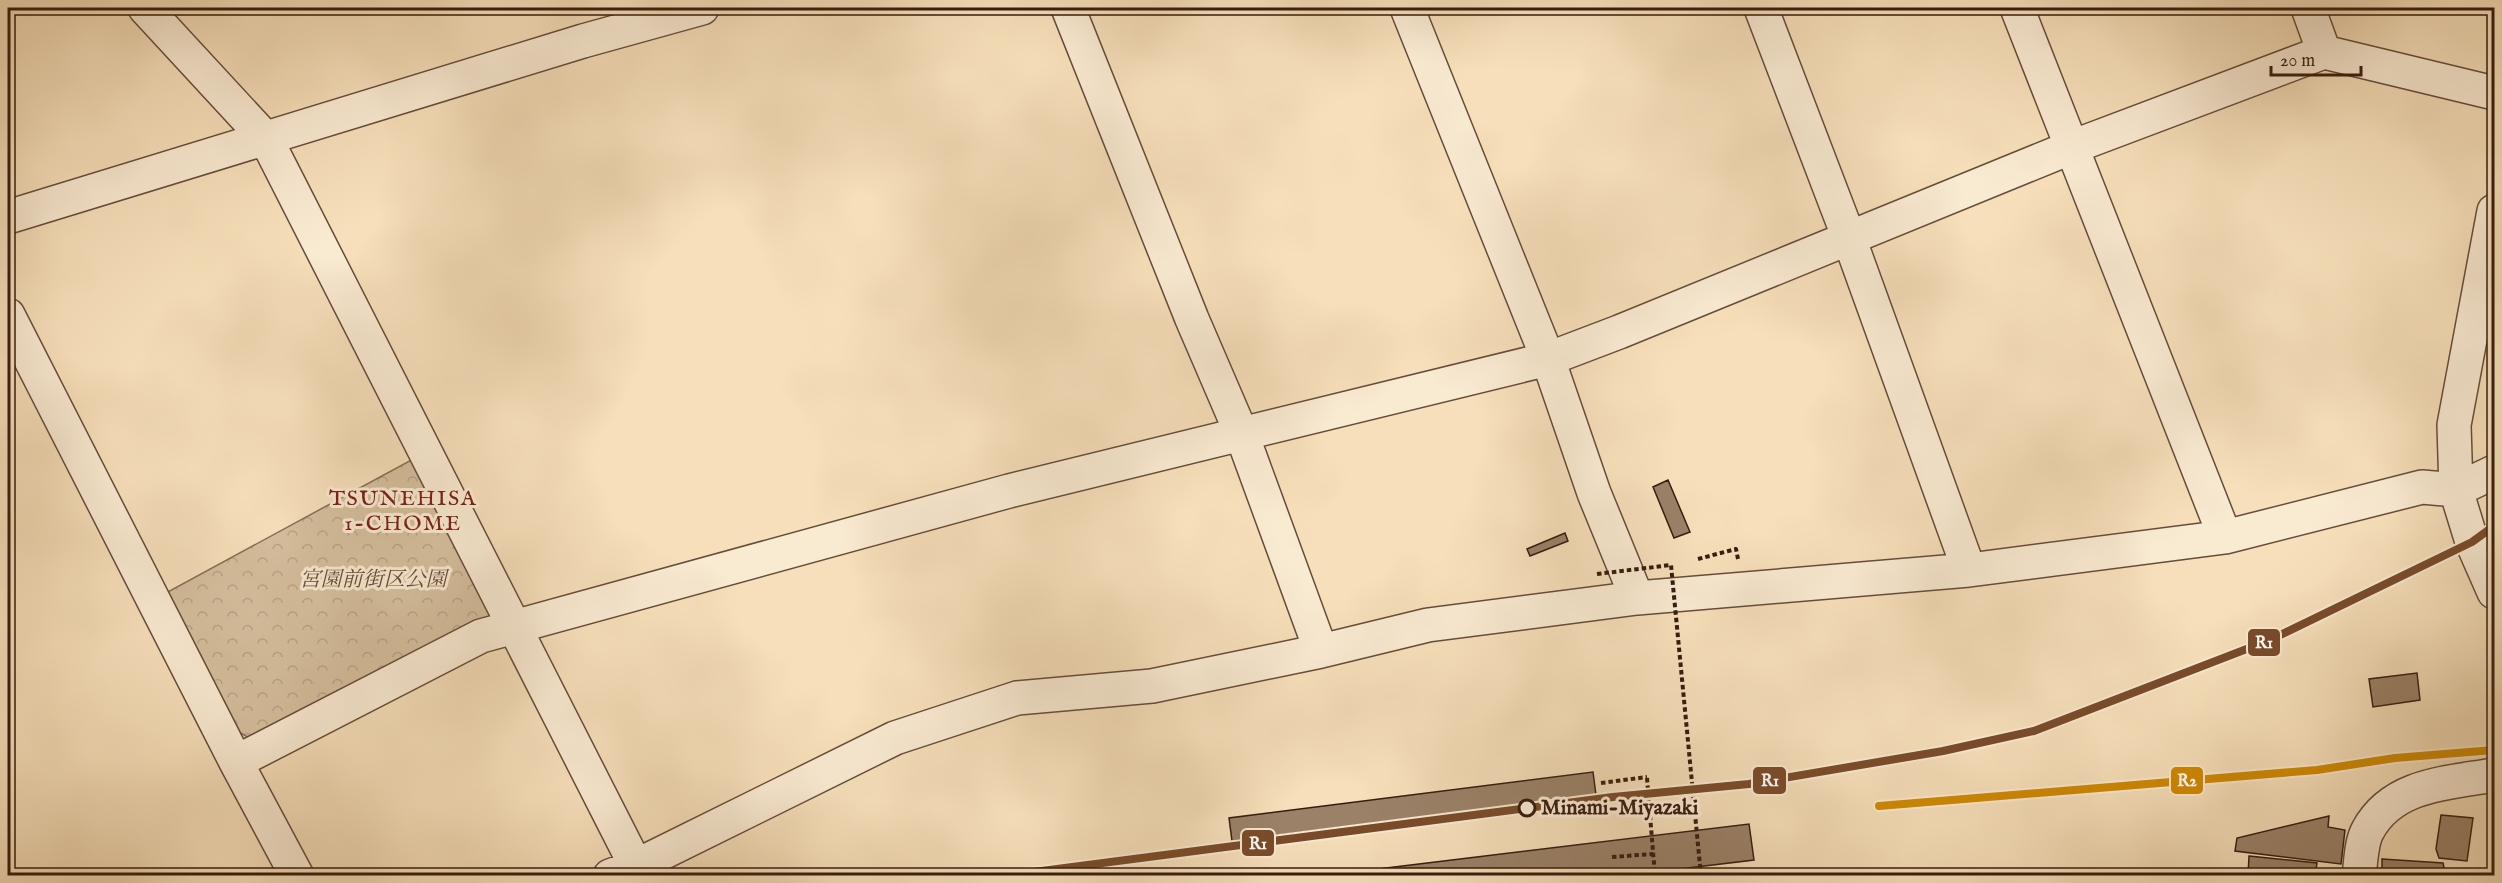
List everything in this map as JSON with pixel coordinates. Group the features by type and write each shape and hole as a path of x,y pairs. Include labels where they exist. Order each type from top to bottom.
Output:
{"street":[{"path":"145,8 266,139 513,626 623,871 895,738 1017,698 1152,686 1322,651 1428,625 1637,598 1969,570 2225,537 2422,487 2457,490 2494,472"},
{"path":"8,217 584,41 702,8"},
{"path":"1068,8 1192,319 1242,435 1322,651"},
{"path":"1407,8 1548,359 1594,493 1637,598"},
{"path":"1761,8 1849,238 1969,570"},
{"path":"2017,8 2225,537"},
{"path":"2308,8 2324,52"},
{"path":"236,762 481,636 513,626 1009,491 1548,359 2072,147 2324,52 2494,93"},
{"path":"2494,211 2454,425 2457,490 2472,542 2494,592"},
{"path":"8,315 236,762 297,876"},
{"path":"2359,876 2367,831 2389,803 2420,788 2494,775"}],"path":[{"path":"1693,560 1736,549"},
{"path":"1597,574 1682,563"},
{"path":"1671,566 1701,876"},
{"path":"1601,783 1647,778 1655,876"},
{"path":"1612,857 1653,854"}],"green space":[{"name":"宮園前街区公園","path":"415,458 491,604 489,618 254,741 239,732 164,594"}],"building":[{"path":"1668,480 1690,532 1674,538 1653,487"},
{"path":"1565,533 1568,541 1530,556 1527,549"},
{"path":"2417,673 2420,700 2373,707 2369,679"},
{"path":"1593,772 1596,795 1232,841 1229,818"},
{"path":"2441,815 2473,818 2467,861 2439,858 2436,849"},
{"path":"2329,816 2328,827 2345,830 2341,864 2235,851 2237,838"},
{"path":"1749,824 1754,860 1621,876 1320,876"},
{"path":"2249,856 2317,863 2315,876 2248,876"},
{"path":"2382,859 2443,863 2445,872 2456,876 2382,876"}],"transit line":[{"name":"R1","path":"1002,876 1613,797 1749,784 1943,751 2034,731 2270,640 2472,542 2494,526"},
{"name":"R2","path":"1879,806 2317,770 2395,758 2494,750"}],"place":[{"name":"Minami-Miyazaki","path":"1527,808"}],"district":[{"name":"TSUNEHISA 1-CHOME","path":"403,512"}]}
